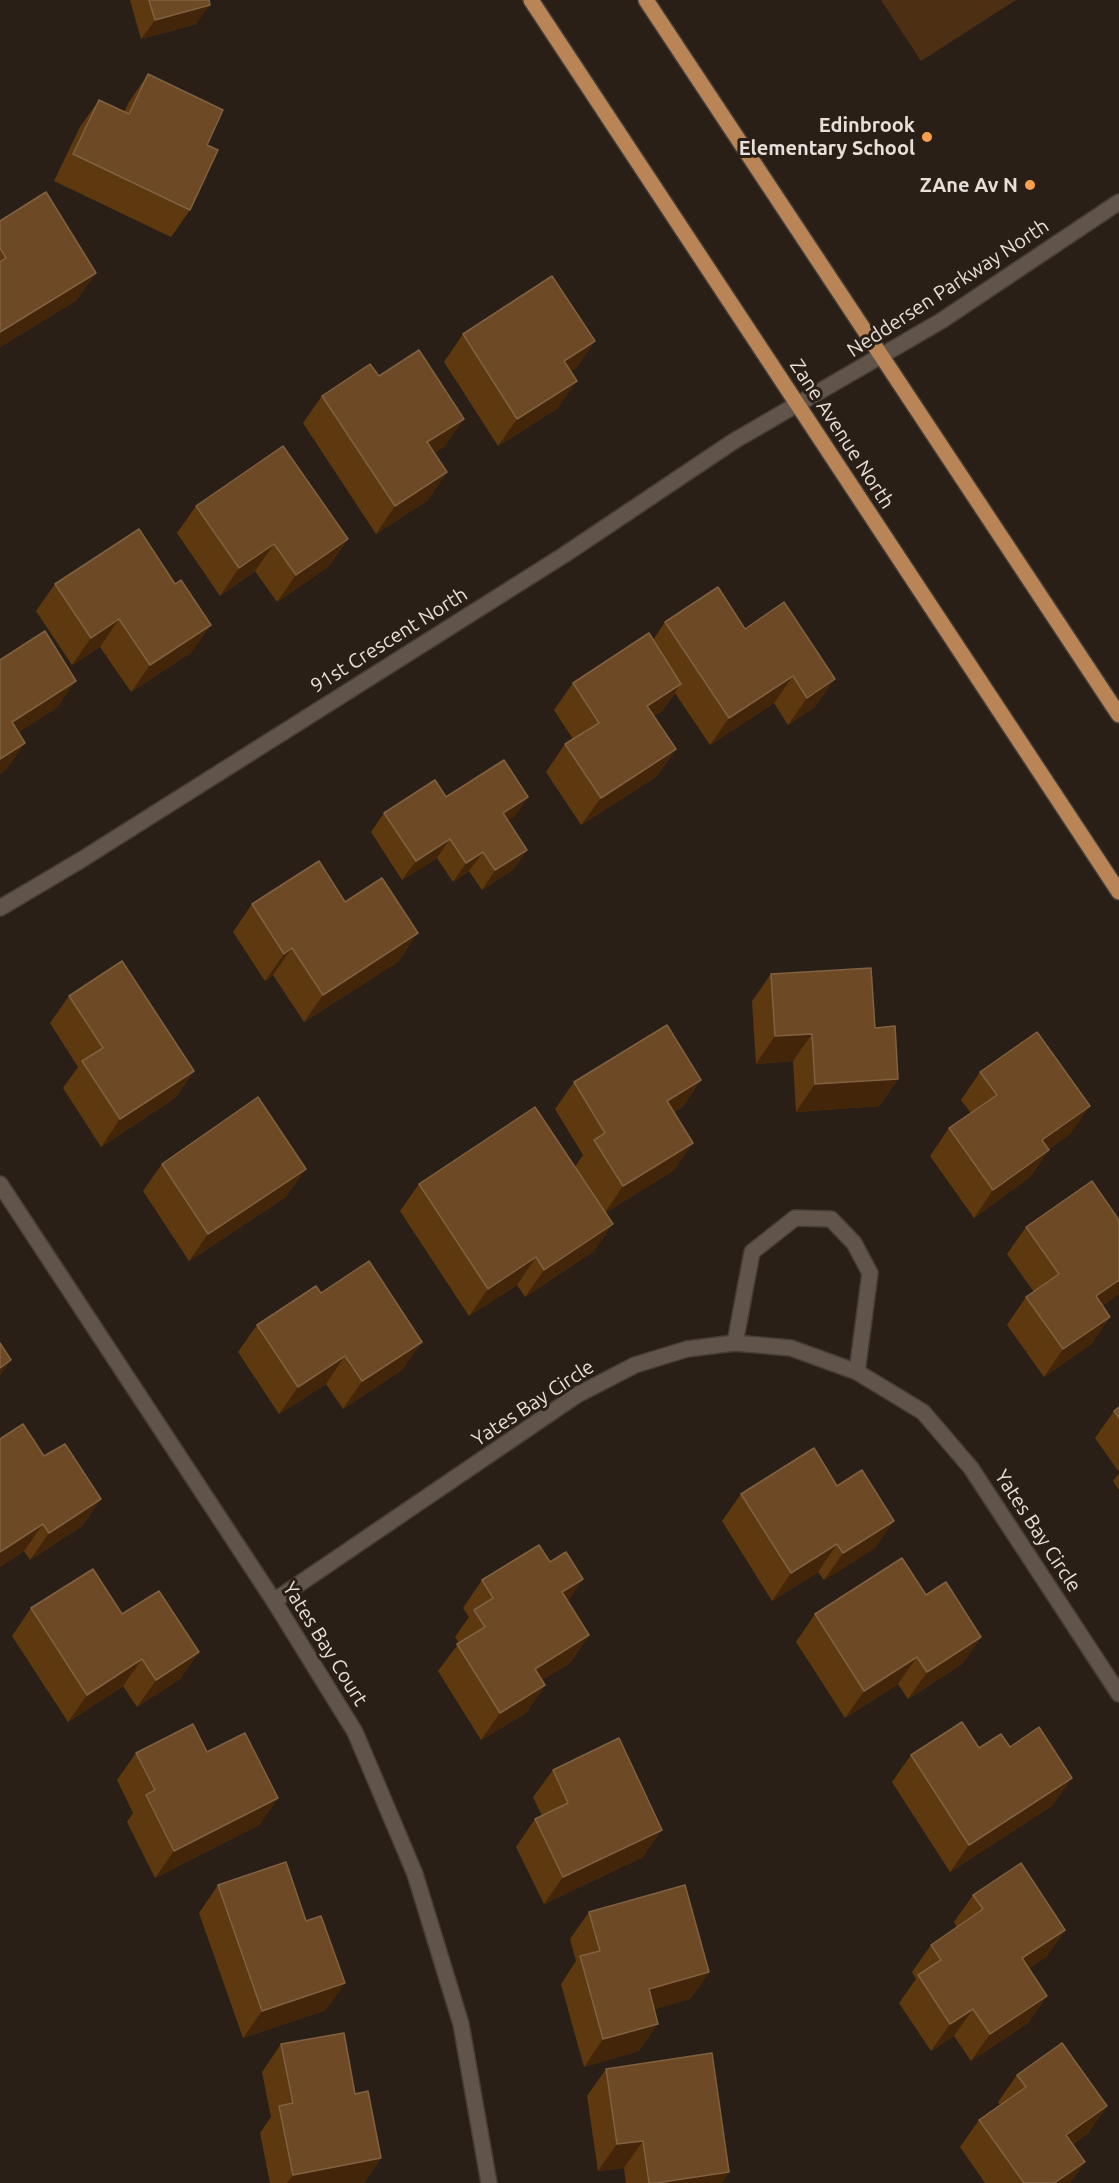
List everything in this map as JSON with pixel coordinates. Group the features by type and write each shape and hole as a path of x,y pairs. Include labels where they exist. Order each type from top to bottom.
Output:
{"main road":[{"name":"Zane Avenue North","path":"531,0 1119,892"},
{"path":"646,0 1119,715"}],"street":[{"name":"Neddersen Parkway North","path":"797,404 881,358 942,321 1119,202"},
{"name":"91st Crescent North","path":"0,908 81,860 564,555 720,450 797,404"},
{"name":"Yates Bay Court","path":"0,1184 274,1601 355,1732 415,1874 461,2024 489,2183"},
{"path":"735,1343 752,1252 795,1218 831,1219 854,1243 870,1273 857,1372"},
{"name":"Yates Bay Circle","path":"274,1601 577,1395 635,1365 687,1349 735,1343 791,1348 857,1372 924,1412 971,1468 1119,1694"}],"shaded area":[{"path":"881,0 1016,0 921,61"}],"building":[{"path":"149,0 209,0 210,5 155,20"},
{"path":"148,74 223,110 207,145 218,150 190,210 73,154 99,100 129,114"},
{"path":"46,192 96,273 0,332 0,262 6,258 0,248 0,221"},
{"path":"552,276 595,341 564,361 577,381 517,419 463,334"},
{"path":"419,350 464,419 427,442 447,472 395,506 322,396 370,364 379,376"},
{"path":"283,446 348,539 296,575 274,544 239,568 196,506"},
{"path":"139,529 175,584 181,580 211,625 150,665 119,619 91,638 55,584"},
{"path":"718,587 745,629 784,602 835,679 807,698 793,676 729,718 665,622"},
{"path":"45,631 76,681 12,722 25,743 0,759 0,660"},
{"path":"649,633 681,684 647,706 676,749 601,798 565,744 599,723 573,683"},
{"path":"504,760 528,797 503,813 527,850 495,870 483,852 466,863 450,839 416,861 384,813 435,780 446,797"},
{"path":"319,861 345,902 382,878 418,933 323,995 292,948 284,954 252,904"},
{"path":"122,961 194,1071 120,1119 82,1061 103,1048 69,996"},
{"path":"871,968 875,1028 895,1026 898,1079 815,1084 812,1034 775,1036 771,974"},
{"path":"667,1025 701,1080 667,1101 693,1143 623,1186 594,1140 605,1133 574,1082"},
{"path":"1037,1032 1090,1106 1042,1140 1049,1150 993,1190 949,1128 997,1095 980,1072"},
{"path":"258,1097 306,1169 208,1234 162,1164"},
{"path":"535,1107 613,1224 544,1270 536,1257 488,1289 419,1184"},
{"path":"1092,1181 1119,1220 1119,1280 1096,1296 1110,1317 1063,1349 1026,1297 1059,1274 1026,1227"},
{"path":"369,1261 422,1342 362,1381 345,1356 298,1387 257,1325 316,1286 321,1293"},
{"path":"0,1343 11,1360 0,1368"},
{"path":"1119,1407 1119,1418 1114,1411"},
{"path":"23,1424 44,1456 65,1444 101,1499 49,1533 43,1524 0,1552 0,1439"},
{"path":"814,1448 837,1486 862,1470 894,1521 843,1553 837,1544 791,1573 741,1494"},
{"path":"539,1545 550,1562 566,1552 583,1579 562,1592 589,1635 535,1669 545,1685 500,1713 457,1644 485,1627 474,1610 493,1598 482,1580"},
{"path":"902,1558 926,1595 946,1582 981,1637 927,1672 917,1657 864,1691 815,1614"},
{"path":"93,1569 122,1614 159,1591 199,1652 156,1680 142,1659 87,1695 31,1608"},
{"path":"962,1722 979,1748 1001,1734 1010,1747 1039,1727 1072,1778 969,1845 911,1755"},
{"path":"193,1724 207,1752 245,1733 278,1798 174,1851 146,1795 155,1790 136,1753"},
{"path":"619,1738 662,1830 563,1877 535,1819 568,1803 553,1770"},
{"path":"286,1862 306,1921 321,1916 345,1983 262,2011 218,1885"},
{"path":"1021,1863 1065,1930 1022,1958 1047,1996 990,2034 973,2009 950,2024 918,1975 941,1960 931,1945 983,1909 973,1895"},
{"path":"685,1885 709,1972 649,1989 658,2024 603,2039 580,1956 600,1951 589,1912"},
{"path":"344,2033 355,2094 368,2091 381,2158 293,2175 279,2106 293,2103 281,2044"},
{"path":"1062,2043 1107,2106 1066,2135 1085,2162 1054,2183 1024,2183 979,2120 1026,2087 1017,2075"},
{"path":"712,2053 729,2172 649,2183 643,2141 617,2144 606,2069"}],"place":[{"name":"Edinbrook Elementary School","path":"927,137"},
{"name":"ZAne Av N","path":"1030,185"}]}
